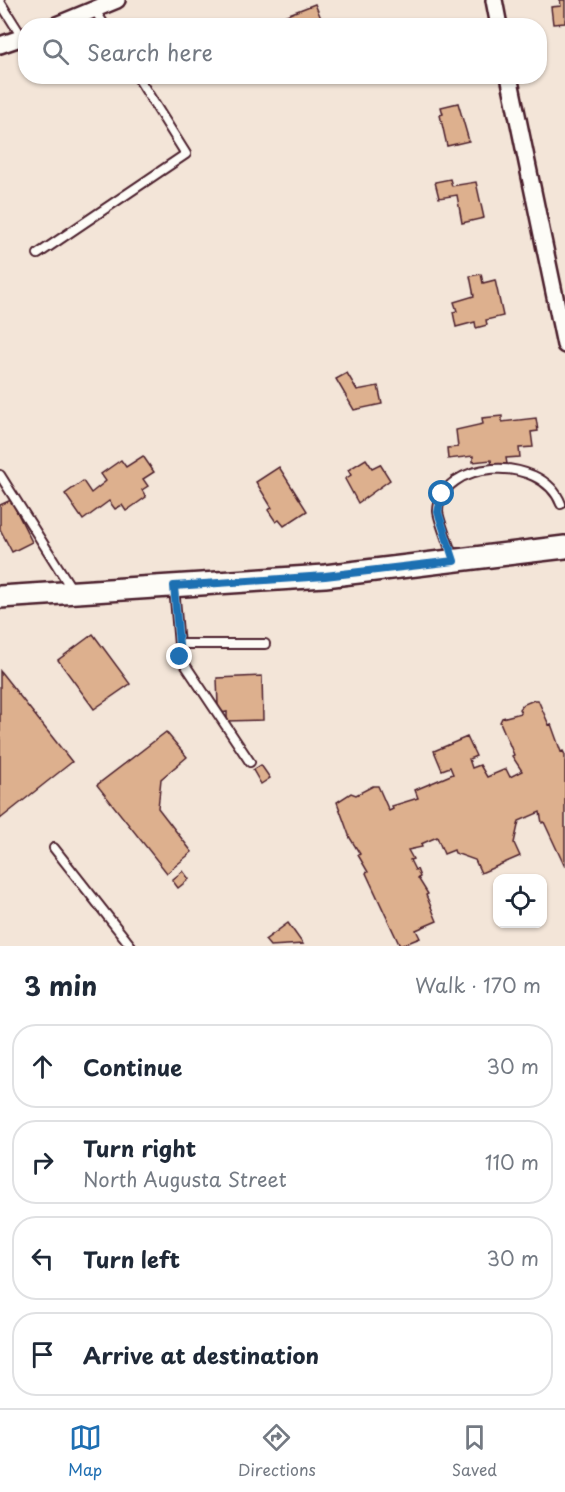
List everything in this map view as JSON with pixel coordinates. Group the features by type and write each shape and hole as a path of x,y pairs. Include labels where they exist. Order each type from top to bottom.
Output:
{"main road":[{"path":"0,597 325,576 565,547"}],"street":[{"path":"73,18 117,0"},
{"path":"494,0 497,18"},
{"path":"0,45 18,39"},
{"path":"511,84 565,345"}],"lane":[{"path":"0,2 18,28"},
{"path":"94,9 100,18"},
{"path":"38,254 186,154 142,84"},
{"path":"454,561 438,512 442,494 453,482 476,472 504,467 532,474 548,483 561,504"},
{"path":"0,475 74,592"},
{"path":"174,586 179,644 184,666 250,762"},
{"path":"179,644 265,644"},
{"path":"54,848 131,946"}],"building":[{"path":"560,0 565,0 565,23 553,24 551,7 561,6"},
{"path":"315,4 321,18 285,18 284,16"},
{"path":"458,103 469,141 447,146 440,115 443,114 441,107"},
{"path":"450,179 452,186 476,182 484,218 462,223 457,195 439,198 435,182"},
{"path":"481,274 483,283 495,280 503,316 486,320 487,325 476,328 475,322 456,327 453,312 457,311 454,302 474,296 470,276"},
{"path":"347,373 357,390 378,386 382,404 354,410 336,379"},
{"path":"502,416 502,422 536,418 538,431 531,432 533,447 519,448 520,457 506,458 507,464 492,466 491,460 473,462 473,456 448,459 447,448 458,447 456,430 483,424 482,418"},
{"path":"143,456 154,472 143,479 148,486 142,490 146,497 126,511 122,505 115,509 109,501 83,520 65,494 83,481 91,493 106,481 101,474 121,460 126,467"},
{"path":"366,459 372,468 380,464 390,480 358,503 345,479 351,475 348,470"},
{"path":"279,467 307,511 284,526 279,520 276,522 268,510 272,508 256,482"},
{"path":"11,500 32,542 12,552 0,529 0,505"},
{"path":"93,634 130,684 94,709 58,660"},
{"path":"0,671 72,762 0,819"},
{"path":"262,676 263,720 227,721 227,712 221,713 218,706 217,678"},
{"path":"538,700 549,725 551,724 561,752 563,751 565,755 565,867 544,822 542,823 540,812 519,821 514,843 520,856 481,873 475,860 455,853 454,850 444,854 437,837 421,844 422,847 408,850 413,859 410,860 415,870 417,869 420,877 418,878 428,894 426,895 437,921 416,930 420,938 400,946 366,873 368,872 358,855 360,854 350,838 337,802 351,793 356,795 373,786 378,786 389,811 393,809 392,806 418,798 415,790 453,774 450,767 442,770 434,751 467,737 476,756 469,759 472,768 480,765 487,777 506,769 510,777 522,771 512,756 514,755 500,722 502,718 521,713 519,709 522,705"},
{"path":"166,732 187,757 161,779 158,808 192,852 167,873 97,785"},
{"path":"261,765 270,778 261,784 253,770"},
{"path":"183,871 189,879 178,888 172,880"},
{"path":"288,923 303,944 270,946 265,940"}],"route":[{"path":"180,657 174,586 325,576 454,561 438,512 442,494"}]}
